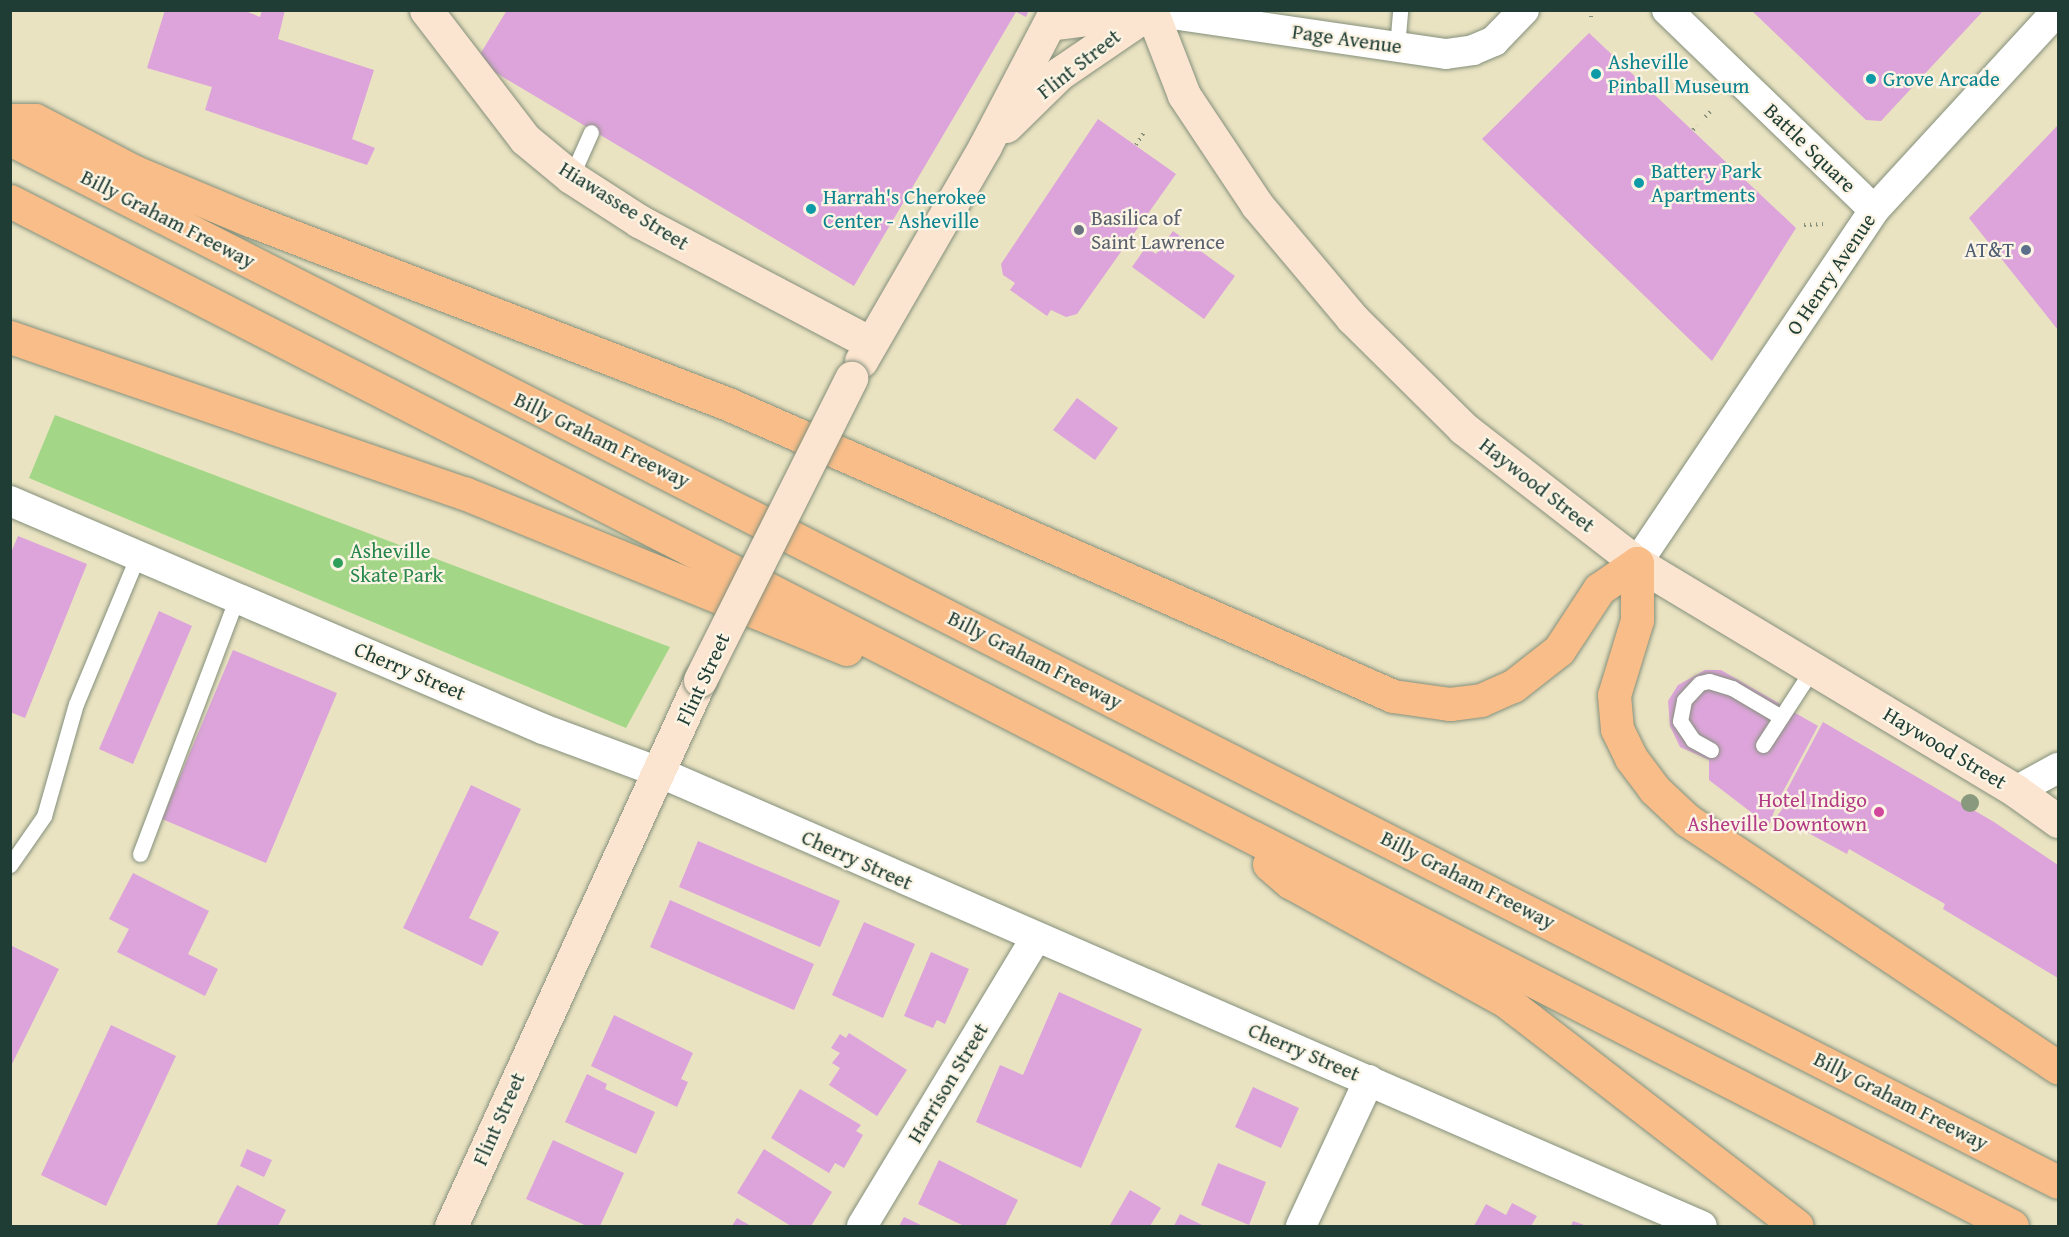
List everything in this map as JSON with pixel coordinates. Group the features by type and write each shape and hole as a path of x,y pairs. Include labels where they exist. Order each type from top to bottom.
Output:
{"highway":[{"path":"10,120 35,120 135,172 250,220 728,404 1394,696 1450,704 1481,700 1513,686 1559,650 1599,589 1637,563"},
{"name":"Billy Graham Freeway","path":"10,139 2058,1182"},
{"path":"10,201 2012,1227"},
{"path":"10,337 464,493 821,642 929,673"},
{"path":"1637,563 1636,620 1614,695 1617,729 1630,758 1654,789 1687,820 2058,1067"},
{"path":"1218,820 1290,882 1507,1002 1797,1227"}],"street":[{"name":"Hiawassee Street","path":"426,10 525,139 571,177 639,221 870,343"},
{"name":"Page Avenue","path":"1053,17 1151,11 1446,54 1473,51 1494,41 1524,10"},
{"name":"Battle Square","path":"1667,10 1874,210"},
{"name":"O Henry Avenue","path":"1637,563 1874,210 2058,10"},
{"name":"Flint Street","path":"985,146 1060,73 1151,11"},
{"name":"Haywood Street","path":"1151,11 1184,95 1257,205 1352,318 1463,428 1637,563 2016,791 2058,821"},
{"name":"Flint Street","path":"451,1227 661,773 700,680 851,378 985,146 1053,17"},
{"name":"Cherry Street","path":"10,501 543,729 661,773 1035,939 1369,1080 1702,1227"},
{"path":"2016,791 2058,768"},
{"name":"Harrison Street","path":"861,1227 1035,939"},
{"path":"1301,1227 1369,1080"}],"lane":[{"path":"1397,47 1400,10"},
{"path":"571,177 591,132"},
{"path":"10,865 44,816 76,704 138,555"},
{"path":"140,854 237,597"},
{"path":"1763,745 1813,668"},
{"path":"1711,750 1693,740 1680,721 1684,700 1700,683 1709,681 1732,688 1782,717"}],"path":[{"path":"1590,10 1591,19"},
{"path":"1704,117 1710,111"},
{"path":"1693,129 1697,124"},
{"path":"1136,145 1144,132"},
{"path":"1804,225 1823,224"}],"green space":[{"name":"Asheville Skate Park","path":"55,415 670,647 626,728 29,478"}],"building":[{"path":"165,10 243,10 260,17 262,10 285,10 278,39 374,70 352,139 375,148 367,165 205,110 212,87 147,68"},
{"name":"Harrah's Cherokee Center - Asheville","path":"507,10 1029,10 1026,17 1016,12 854,286 476,61"},
{"name":"Grove Arcade","path":"1751,10 1984,10 1881,121 1866,120"},
{"name":"Battery Park Apartments","path":"1589,33 1796,228 1712,361 1482,139"},
{"name":"Basilica of Saint Lawrence","path":"1098,119 1176,174 1077,314 1066,317 1051,310 1047,316 1010,290 1015,283 1003,275 1001,264"},
{"name":"AT&T","path":"2058,125 2058,330 1969,218"},
{"path":"1173,231 1235,276 1204,319 1132,267 1146,247 1156,254"},
{"path":"1077,398 1118,428 1095,460 1053,430"},
{"path":"18,536 87,564 25,718 10,712 10,555"},
{"path":"159,611 192,626 133,764 99,749"},
{"path":"233,650 337,693 266,863 162,819"},
{"path":"1705,670 1721,670 1818,726 1777,803 1769,826 1709,780 1709,760 1680,747 1670,726 1668,701 1678,685"},
{"name":"Hotel Indigo Asheville Downtown","path":"1823,722 1994,822 2058,865 2058,978 1943,909 1945,904 1849,849 1847,854 1777,816 1783,808 1779,805"},
{"path":"471,785 521,809 469,918 499,932 482,966 403,928"},
{"path":"698,841 840,901 820,947 679,887"},
{"path":"133,873 209,911 188,954 218,969 205,996 117,952 129,929 109,919"},
{"path":"670,900 814,964 794,1010 650,947"},
{"path":"864,922 915,944 883,1018 832,995"},
{"path":"10,945 59,969 10,1068"},
{"path":"931,952 969,969 945,1024 937,1020 933,1028 904,1016"},
{"path":"1059,992 1142,1029 1081,1168 976,1122 1000,1065 1023,1075"},
{"path":"614,1015 693,1053 681,1079 688,1082 677,1107 591,1066"},
{"path":"111,1025 176,1056 106,1206 41,1175"},
{"path":"849,1033 907,1070 877,1116 829,1085 840,1068 832,1063 840,1053 831,1048 840,1034 846,1038"},
{"path":"587,1074 607,1084 605,1089 655,1112 636,1154 565,1122"},
{"path":"1253,1087 1299,1108 1281,1148 1235,1127"},
{"path":"800,1089 861,1125 856,1131 863,1135 844,1168 835,1163 829,1173 771,1138"},
{"path":"553,1140 624,1173 600,1226 587,1226 526,1199"},
{"path":"247,1149 272,1160 264,1177 240,1166"},
{"path":"764,1149 832,1192 811,1226 791,1226 737,1193"},
{"path":"939,1160 1018,1200 1005,1226 964,1226 918,1204"},
{"path":"1218,1163 1266,1182 1249,1225 1201,1205"},
{"path":"237,1185 286,1210 278,1226 216,1226"},
{"path":"1130,1190 1161,1208 1150,1226 1110,1225"},
{"path":"1512,1203 1537,1216 1531,1226 1474,1226 1486,1204 1506,1215"},
{"path":"1180,1214 1204,1226 1174,1226"},
{"path":"904,1217 923,1226 899,1226"},
{"path":"737,1218 751,1226 732,1226"},
{"path":"1573,1221 1587,1226 1571,1226"}],"place":[{"name":"Asheville Pinball Museum","path":"1596,74"},
{"name":"Grove Arcade","path":"1871,79"},
{"name":"Battery Park Apartments","path":"1639,183"},
{"name":"Harrah's Cherokee Center - Asheville","path":"811,209"},
{"name":"Basilica of Saint Lawrence","path":"1079,230"},
{"name":"AT&T","path":"2026,250"},
{"name":"Asheville Skate Park","path":"338,563"},
{"name":"Hotel Indigo Asheville Downtown","path":"1879,812"}]}
